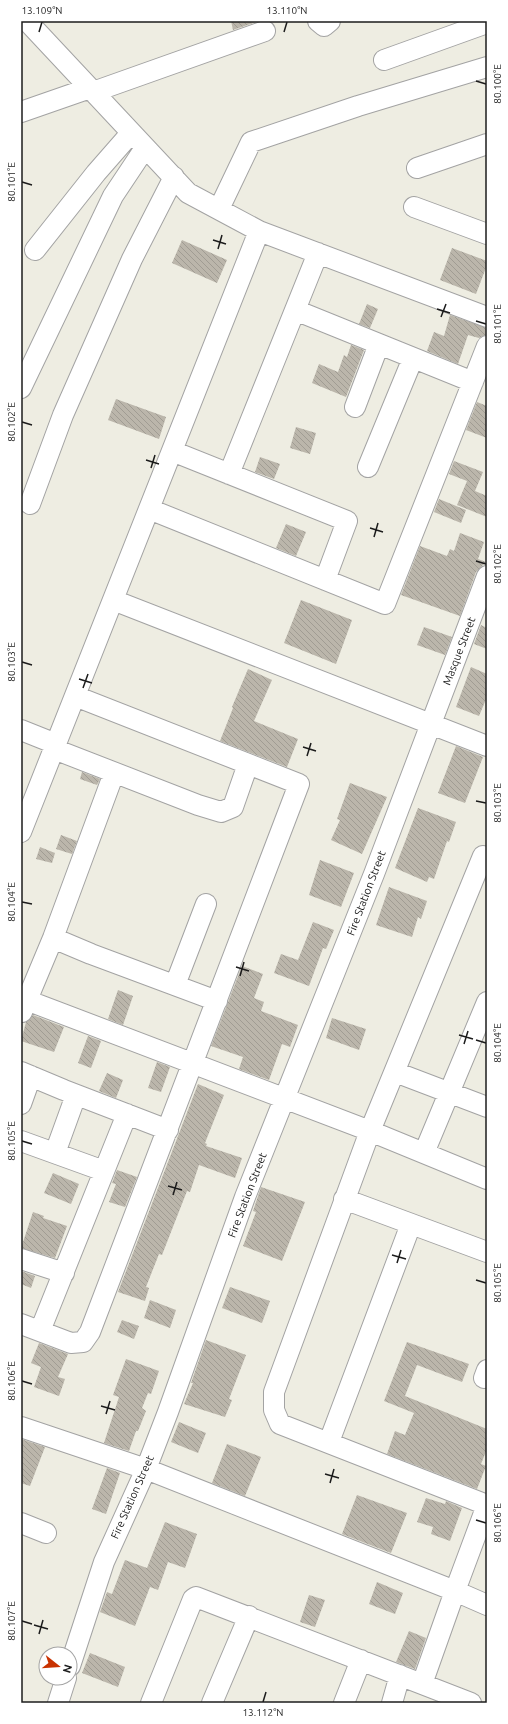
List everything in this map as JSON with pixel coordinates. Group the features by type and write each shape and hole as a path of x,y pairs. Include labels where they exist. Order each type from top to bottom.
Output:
{"street":[{"path":"29,23 188,192 259,231 487,317"},
{"path":"384,60 487,23"},
{"path":"21,112 92,90 265,31"},
{"path":"219,209 251,142 358,106 487,66"},
{"path":"35,250 96,173 131,133"},
{"path":"418,168 487,144"},
{"path":"21,388 113,196 145,148"},
{"path":"30,504 66,408 132,259 174,177"},
{"path":"414,207 487,234"},
{"path":"21,832 259,231"},
{"path":"229,474 318,253"},
{"path":"295,310 473,382"},
{"path":"355,407 379,344"},
{"path":"149,509 385,604 487,346"},
{"path":"368,467 412,358"},
{"path":"172,451 347,521 325,580"},
{"name":"Masque Street","path":"430,725 487,576"},
{"path":"113,600 487,746"},
{"path":"21,1324 71,1343 83,1342 90,1332 299,784 75,696"},
{"name":"Fire Station Street","path":"77,1646 104,1562 146,1469 245,1197 374,874 430,725"},
{"path":"21,730 114,773 221,812 233,807 248,764"},
{"path":"114,773 53,938 23,1004 193,1064 370,1131 487,1178"},
{"path":"422,1684 487,1505 280,1424 274,1410 274,1392 344,1198 370,1131 483,856 487,858"},
{"path":"175,985 206,904"},
{"path":"53,938 91,954 217,1001"},
{"path":"424,1153 487,1002"},
{"path":"395,1072 487,1107"},
{"path":"21,1104 26,1074 168,1130"},
{"path":"55,1153 76,1095"},
{"path":"40,1331 127,1114"},
{"path":"21,1141 104,1171"},
{"path":"344,1198 487,1252"},
{"path":"329,1442 412,1224"},
{"path":"21,1259 64,1273"},
{"path":"21,1427 146,1469 487,1605"},
{"path":"21,1523 46,1533"},
{"path":"151,1703 194,1597 198,1597 471,1703"},
{"path":"212,1703 249,1616"},
{"path":"344,1703 361,1660"},
{"path":"392,1703 400,1675"},
{"path":"58,1703 63,1686"}],"building":[{"path":"231,21 259,21 233,30"},
{"path":"182,240 227,260 217,283 172,263"},
{"path":"452,248 487,261 487,265 476,294 440,280"},
{"path":"367,304 378,309 370,328 359,324"},
{"path":"450,315 487,328 486,335 479,338 468,335 458,364 427,351 434,332 444,336"},
{"path":"351,345 364,350 346,397 312,383 319,364 338,372 344,355 347,357"},
{"path":"116,399 166,417 159,439 108,420"},
{"path":"477,402 487,406 487,438 466,430"},
{"path":"296,427 316,433 310,454 290,448"},
{"path":"260,457 280,464 274,479 255,472"},
{"path":"454,461 483,472 475,491 487,496 487,517 457,505 467,481 449,474"},
{"path":"439,499 466,510 461,523 434,512"},
{"path":"286,524 306,532 296,556 276,548"},
{"path":"460,533 484,542 478,559 486,562 476,572 460,616 401,595 420,546 447,556 450,549 454,551"},
{"path":"301,600 352,620 336,664 284,643"},
{"path":"481,625 487,628 487,649 474,644"},
{"path":"424,627 452,637 445,655 417,645"},
{"path":"471,667 487,674 487,697 479,716 456,707"},
{"path":"248,669 272,680 254,721 298,739 287,767 220,741"},
{"path":"456,746 483,757 465,803 438,793"},
{"path":"82,772 100,779 97,785 80,779"},
{"path":"350,783 387,797 362,854 331,840 340,820 337,819"},
{"path":"418,808 456,822 449,842 447,841 434,879 429,877 427,882 395,868"},
{"path":"61,835 77,841 72,854 56,849"},
{"path":"40,847 55,853 52,863 36,859"},
{"path":"320,860 354,873 341,907 309,895"},
{"path":"389,887 427,901 421,919 418,917 412,937 376,925"},
{"path":"313,922 334,930 326,949 323,948 309,986 274,973 281,954 298,960"},
{"path":"242,966 263,974 254,998 264,1002 261,1011 298,1025 290,1047 282,1044 269,1080 239,1069 243,1057 211,1046"},
{"path":"118,990 133,996 123,1025 108,1019"},
{"path":"33,1015 64,1027 54,1052 21,1041 26,1022"},
{"path":"332,1018 366,1029 359,1050 326,1038"},
{"path":"88,1036 101,1041 91,1068 78,1063"},
{"path":"157,1062 170,1067 161,1092 148,1088"},
{"path":"107,1073 123,1080 116,1098 99,1091"},
{"path":"198,1084 224,1095 205,1143 207,1144 206,1146 242,1158 235,1178 199,1165 190,1192 187,1191 162,1255 159,1254 146,1287 149,1288 145,1301 118,1292"},
{"path":"117,1170 137,1177 125,1207 109,1202 116,1184 112,1183"},
{"path":"53,1173 79,1184 71,1204 44,1193"},
{"path":"261,1187 305,1202 282,1261 243,1246 256,1212 253,1211"},
{"path":"33,1212 44,1216 43,1218 67,1226 55,1258 21,1248"},
{"path":"21,1271 35,1276 31,1288 21,1284"},
{"path":"230,1287 270,1301 262,1323 222,1308"},
{"path":"150,1300 176,1310 170,1328 144,1318"},
{"path":"122,1320 139,1326 134,1339 117,1332"},
{"path":"206,1340 246,1355 229,1399 232,1400 225,1417 184,1404 193,1383 191,1383"},
{"path":"407,1342 469,1364 462,1382 417,1365 405,1396 487,1429 487,1449 481,1464 486,1466 477,1489 387,1454 395,1431 405,1435 414,1413 384,1401"},
{"path":"39,1343 68,1354 58,1377 65,1379 59,1396 34,1387 41,1367 31,1363"},
{"path":"126,1359 159,1371 151,1394 148,1393 142,1408 146,1411 138,1431 136,1431 129,1451 104,1443 119,1397 113,1395"},
{"path":"179,1422 206,1433 198,1453 171,1442"},
{"path":"21,1439 45,1447 30,1486 21,1483"},
{"path":"227,1444 261,1457 245,1496 212,1483"},
{"path":"107,1468 120,1473 106,1514 92,1509"},
{"path":"357,1495 407,1513 391,1553 342,1534"},
{"path":"426,1498 445,1504 446,1501 462,1508 450,1541 431,1534 433,1527 417,1522"},
{"path":"165,1522 197,1534 185,1568 168,1562 158,1590 150,1587 135,1626 100,1612 107,1592 112,1594 125,1560 147,1568"},
{"path":"377,1582 403,1593 395,1614 369,1604"},
{"path":"309,1595 325,1600 315,1627 300,1622"},
{"path":"409,1631 426,1638 415,1669 396,1662"},
{"path":"90,1653 125,1667 118,1687 82,1673"}]}
